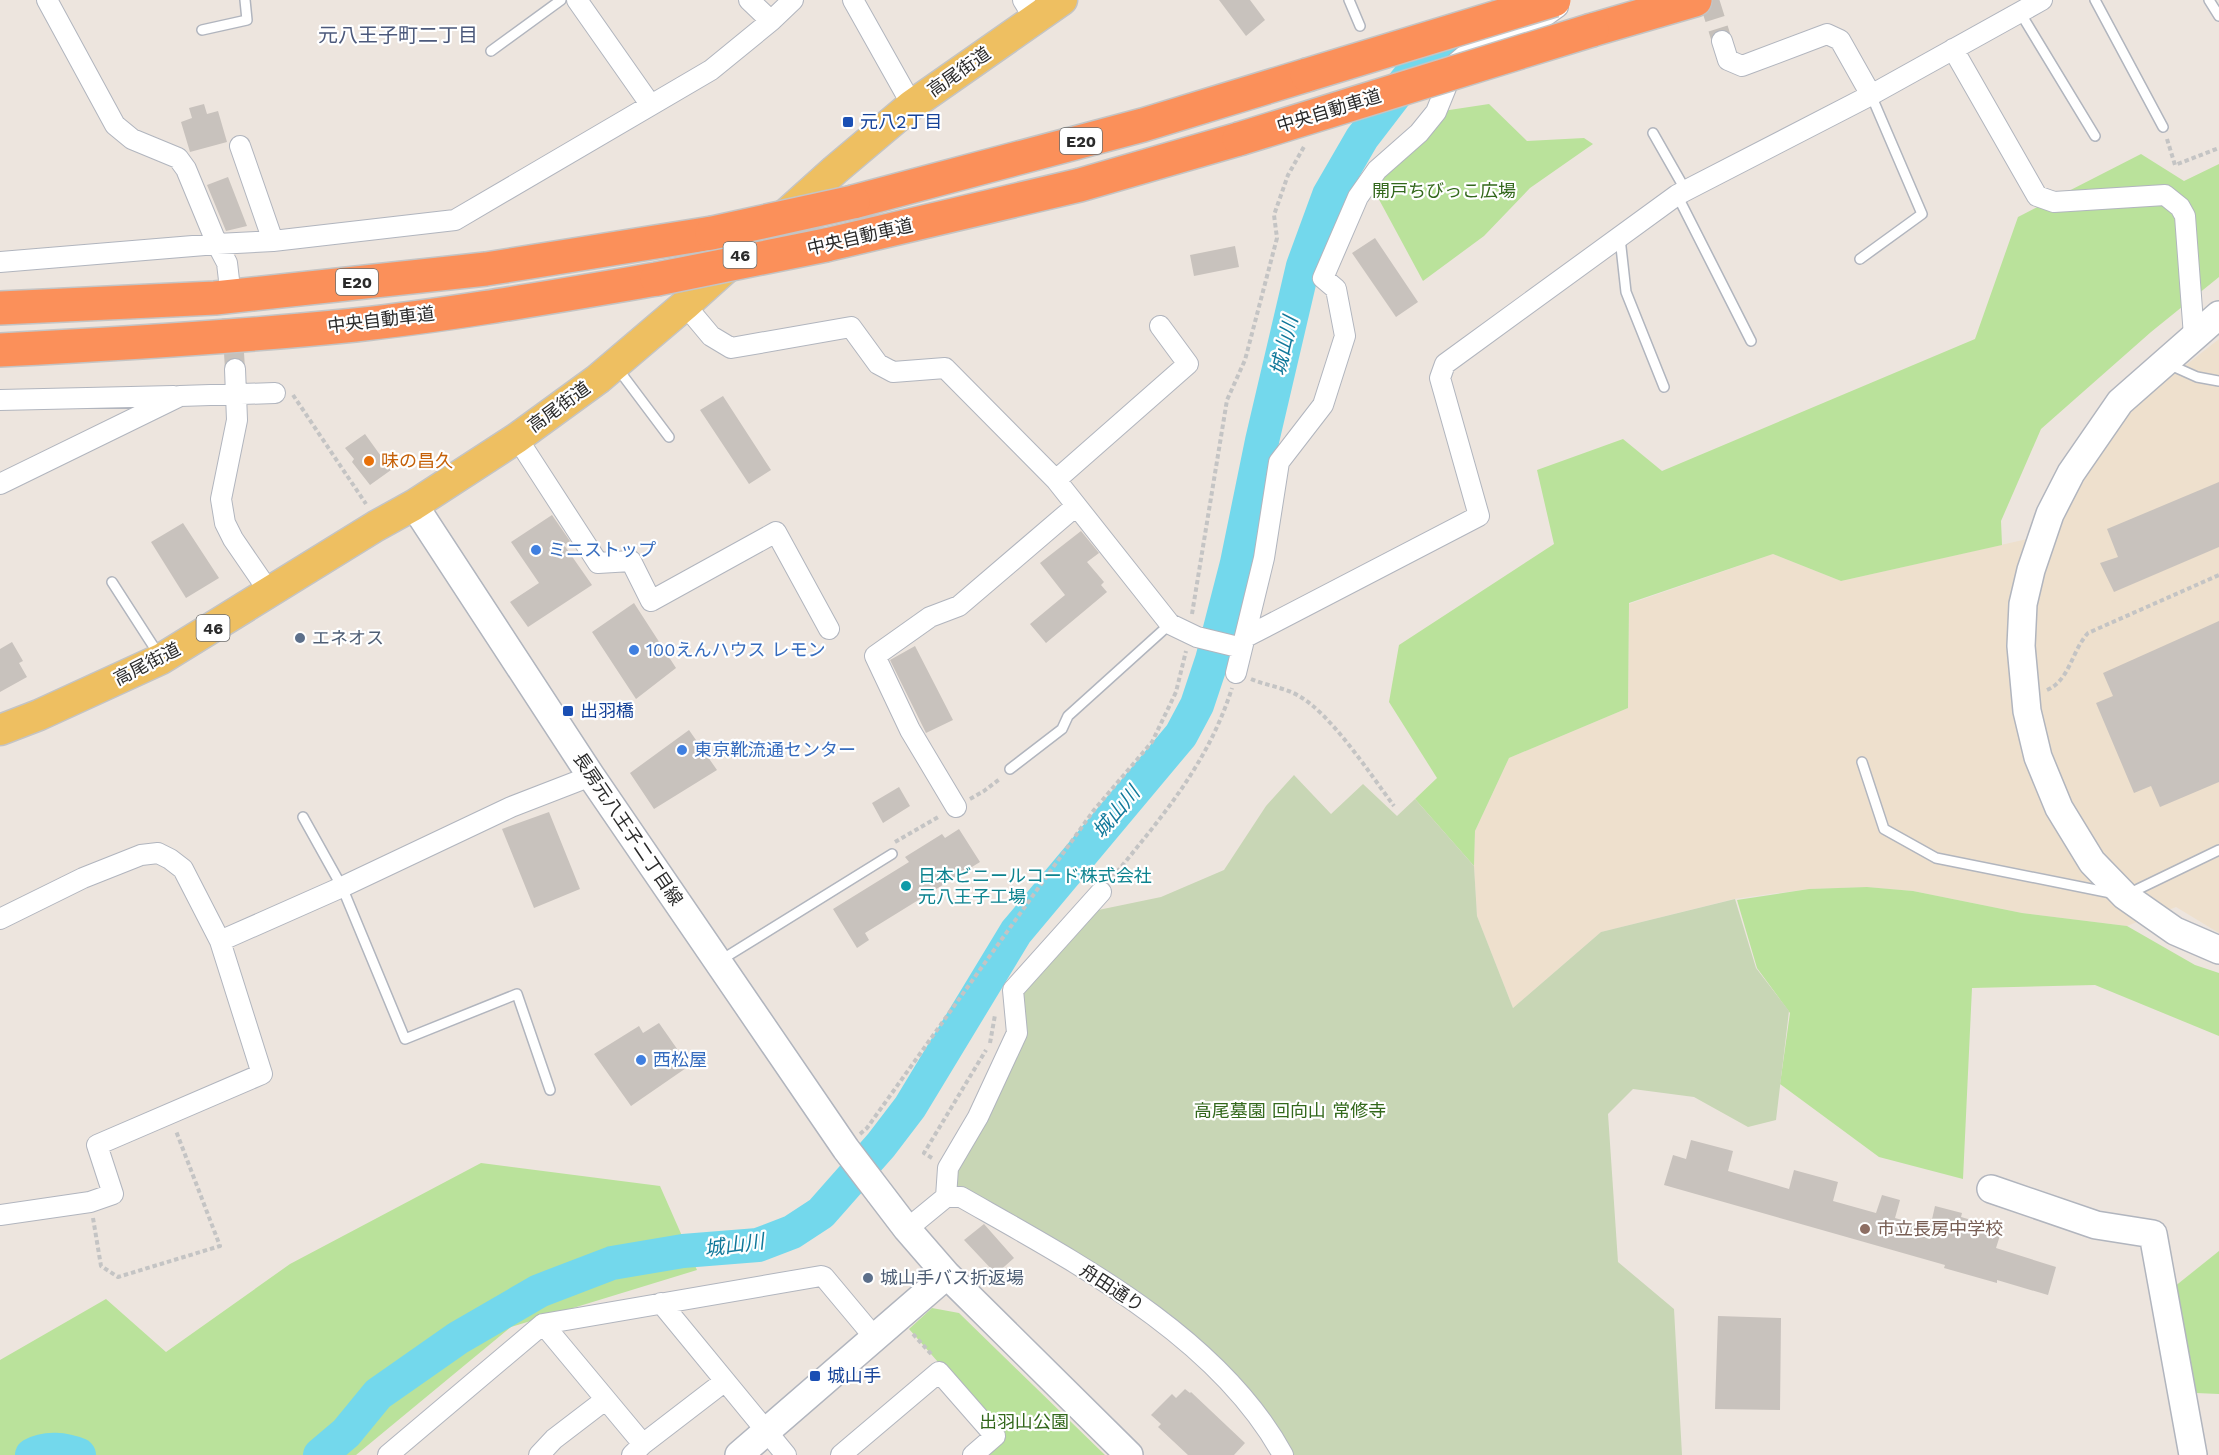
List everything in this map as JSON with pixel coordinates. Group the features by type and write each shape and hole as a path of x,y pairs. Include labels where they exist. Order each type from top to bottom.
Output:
{"highway":[{"name":"中央自動車道","path":"0,308 215,298 486,269 712,233 853,202 1143,125 1554,0"},
{"name":"中央自動車道","path":"0,350 165,342 357,325 542,299 657,279 826,245 1080,185 1695,0"}],"main road":[{"name":"高尾街道","path":"0,730 39,715 161,659 376,526 414,505 517,438 615,365 835,170 1029,10 1062,0"}],"street":[{"path":"47,0 115,125 132,139 178,158 186,169 227,263 229,280"},
{"path":"577,0 650,104"},
{"path":"749,0 771,21"},
{"path":"0,262 273,241 455,220 711,70 793,0"},
{"path":"853,0 912,105"},
{"path":"1236,673 1241,644 1264,558 1279,462 1323,405 1345,336 1336,289 1323,278 1358,197 1377,170 1419,133 1436,112 1456,63 1475,47 1533,25 1567,0"},
{"path":"685,305 711,336 731,348 851,327 878,364 893,372 945,369 1056,480 1170,624 1193,636 1241,644 1479,516 1440,378 1445,364 1620,235 1682,193 1871,95 2042,0"},
{"path":"1722,41 1728,60 1742,66 1827,34 1840,40 1871,95"},
{"path":"1953,49 2037,196 2054,202 2165,195 2180,207 2185,216 2194,336"},
{"path":"240,146 273,241"},
{"path":"2219,315 2120,402 2071,473 2050,514 2031,570 2023,604 2021,646 2027,711 2038,758 2059,808 2092,862 2125,896 2175,931 2219,950"},
{"path":"1056,480 1188,364 1160,326"},
{"path":"235,369 237,420 221,499 225,523 233,539 270,593"},
{"path":"0,400 275,393"},
{"path":"0,484 180,396"},
{"path":"517,438 598,563 631,561 651,601 776,532 829,629"},
{"name":"長房元八王子二丁目線","path":"414,505 591,776 718,962 852,1142"},
{"path":"956,807 910,730 875,656 930,618 959,606 1076,506"},
{"path":"220,941 342,887 511,807 591,776"},
{"path":"0,919 83,878 141,855 158,853 170,859 183,869 220,941 262,1074 97,1145 113,1194 90,1202 0,1215"},
{"path":"907,1229 946,1197 948,1168 978,1117 1017,1033 1013,990 1101,892"},
{"path":"852,1142 882,1197 947,1275 1129,1455"},
{"path":"1991,1190 2096,1226 2153,1234 2193,1455"},
{"name":"舟田通り","path":"946,1197 961,1197 1032,1237 1163,1322 1237,1388 1269,1430 1283,1455"},
{"path":"739,1455 947,1275"},
{"path":"388,1455 543,1324 821,1276 875,1338"},
{"path":"661,1303 786,1455"},
{"path":"543,1324 604,1400 637,1450 725,1381"},
{"path":"841,1455 939,1372 995,1436 973,1455"},
{"path":"539,1455 554,1439 604,1400"}],"lane":[{"path":"202,30 248,20 245,0"},
{"path":"491,51 561,0"},
{"path":"1349,0 1360,26"},
{"path":"2095,0 2163,127"},
{"path":"2209,0 2219,16"},
{"path":"2020,14 2095,136"},
{"path":"1860,259 1922,214 1871,95"},
{"path":"1653,133 1751,341"},
{"path":"1620,235 1626,292 1664,387"},
{"path":"2166,363 2197,377 2219,381"},
{"path":"615,365 669,437"},
{"path":"112,582 161,659"},
{"path":"1011,769 1062,729 1068,716 1170,624"},
{"path":"1862,762 1884,829 1936,858 2125,896 2219,850"},
{"path":"303,817 342,887 405,1039 517,994 550,1090"},
{"path":"718,962 892,854"}],"path":[{"path":"2163,127 2175,165 2219,148"},
{"path":"852,1142 867,1128 1094,810 1152,742 1176,692 1193,636 1227,400 1245,360 1277,238 1274,214"},
{"path":"275,393 293,395 366,504"},
{"path":"2026,697 2054,688 2064,678 2079,644 2088,633 2219,575"},
{"path":"1101,892 1193,774 1219,726 1236,673 1300,696 1323,714 1394,806"},
{"path":"948,1168 924,1153 990,1043 995,1014 1013,990"},
{"path":"90,1202 101,1266 118,1277 220,1246 169,1113"},
{"path":"909,1329 938,1362"}],"shaded area":[{"path":"2219,339 2219,933 2176,907 2127,926 2022,913 1913,891 1867,887 1809,889 1734,899 1601,932 1513,1008 1477,916 1474,866 1475,831 1509,758 1628,708 1629,604 1773,554 1841,581 2036,537 2048,495 2139,402"}],"green space":[{"name":"開戸ちびっこ広場","path":"1489,104 1527,141 1584,138 1593,144 1530,188 1484,236 1423,281 1369,181 1436,112"},
{"path":"2141,154 2184,181 2219,164 2219,277 2151,332 2041,429 2001,521 2002,545 1841,581 1773,554 1629,603 1628,708 1509,758 1475,831 1474,866 1415,799 1437,778 1389,702 1399,645 1554,544 1537,470 1623,439 1662,471 1975,339 2018,217"},
{"name":"高尾墓園 回向山 常修寺","path":"1294,775 1331,814 1363,784 1397,816 1415,799 1474,866 1477,916 1513,1008 1601,932 1735,899 1756,968 1789,1011 1776,1120 1748,1127 1694,1097 1633,1089 1608,1114 1618,1262 1674,1309 1682,1455 1283,1455 1171,1329 947,1185 989,1110 1020,989 1079,914 1161,897 1224,870 1266,806"},
{"path":"1867,887 1913,891 2022,913 2127,926 2195,965 2219,973 2219,1036 2095,985 1972,988 1963,1179 1879,1157 1780,1084 1790,1013 1757,968 1737,900 1809,889"},
{"path":"481,1163 660,1186 697,1270 511,1327 356,1455 0,1455 0,1360 106,1299 166,1352 290,1264"},
{"path":"2219,1251 2219,1394 2173,1392 2154,1303"},
{"name":"出羽山公園","path":"932,1308 959,1313 1105,1455 973,1455 994,1436 939,1372 938,1362 909,1329"}],"building":[{"path":"1219,0 1250,0 1265,20 1246,36"},
{"path":"204,104 207,114 218,111 227,142 190,152 181,122 192,118 189,108"},
{"path":"228,177 247,226 226,231 207,185"},
{"path":"1375,238 1418,302 1396,317 1352,253"},
{"path":"1235,246 1239,267 1194,276 1190,255"},
{"path":"723,396 771,470 749,484 700,410"},
{"name":"味の昌久","path":"365,434 391,470 370,485 352,462 354,459 345,448"},
{"path":"2219,482 2219,547 2114,592 2100,563 2118,557 2107,529"},
{"path":"552,515 570,541 564,545 592,585 528,627 510,602 539,583 511,542"},
{"path":"183,523 219,578 186,598 151,542"},
{"path":"1081,531 1099,553 1087,562 1104,582 1101,585 1107,592 1046,643 1030,624 1065,595 1040,563"},
{"name":"100えんハウス レモン","path":"634,603 676,668 636,699 592,632"},
{"path":"2219,621 2219,782 2160,807 2151,786 2134,793 2096,703 2113,696 2103,673"},
{"path":"12,642 23,661 19,663 27,677 0,692 0,649"},
{"path":"915,646 953,720 926,733 890,660"},
{"name":"東京靴流通センター","path":"689,730 717,770 654,809 630,773"},
{"path":"899,787 910,806 883,823 872,803"},
{"path":"549,812 580,889 534,908 502,829"},
{"name":"日本ビニールコード株式会社 元八王子工場","path":"959,829 980,862 865,933 869,940 857,948 833,909 909,862 905,857 942,834 945,838"},
{"name":"西松屋","path":"659,1023 689,1066 631,1106 594,1054 639,1026 643,1033"},
{"path":"1691,1140 1733,1151 1728,1171 1789,1189 1794,1170 1838,1182 1833,1201 1876,1213 1882,1195 1900,1200 1895,1218 1930,1228 1935,1206 1962,1213 1961,1217 2002,1229 1996,1248 2056,1267 2048,1295 1944,1268 1945,1265 1664,1185 1673,1155 1686,1159"},
{"path":"984,1224 1014,1258 996,1274 964,1240"},
{"path":"1718,1316 1781,1318 1780,1410 1715,1409"},
{"path":"1185,1389 1245,1443 1234,1455 1188,1455 1158,1427 1161,1424 1151,1415 1172,1394 1176,1398"}],"waterway":[{"name":"城山川","path":"320,1455 346,1433 378,1394 458,1338 539,1291 612,1263 683,1251 758,1245 792,1232 821,1213 881,1145 910,1107 1016,932 1181,735 1197,705 1212,660 1237,563 1262,441 1303,266 1329,195 1362,138 1408,78 1440,49 1472,25"},
{"name":"城山川","path":"32,1455 37,1452 56,1450 79,1455"}],"tunnel":[{"path":"1709,0 1722,41"},
{"path":"230,288 235,369"}],"place":[{"name":"元八2丁目","path":"848,122"},
{"name":"味の昌久","path":"369,461"},
{"name":"ミニストップ","path":"536,550"},
{"name":"エネオス","path":"300,638"},
{"name":"100えんハウス レモン","path":"634,650"},
{"name":"出羽橋","path":"568,711"},
{"name":"東京靴流通センター","path":"682,750"},
{"name":"日本ビニールコード株式会社 元八王子工場","path":"906,886"},
{"name":"西松屋","path":"641,1060"},
{"name":"市立長房中学校","path":"1865,1229"},
{"name":"城山手バス折返場","path":"868,1278"},
{"name":"城山手","path":"815,1376"}],"district":[{"name":"元八王子町二丁目","path":"398,35"}]}
